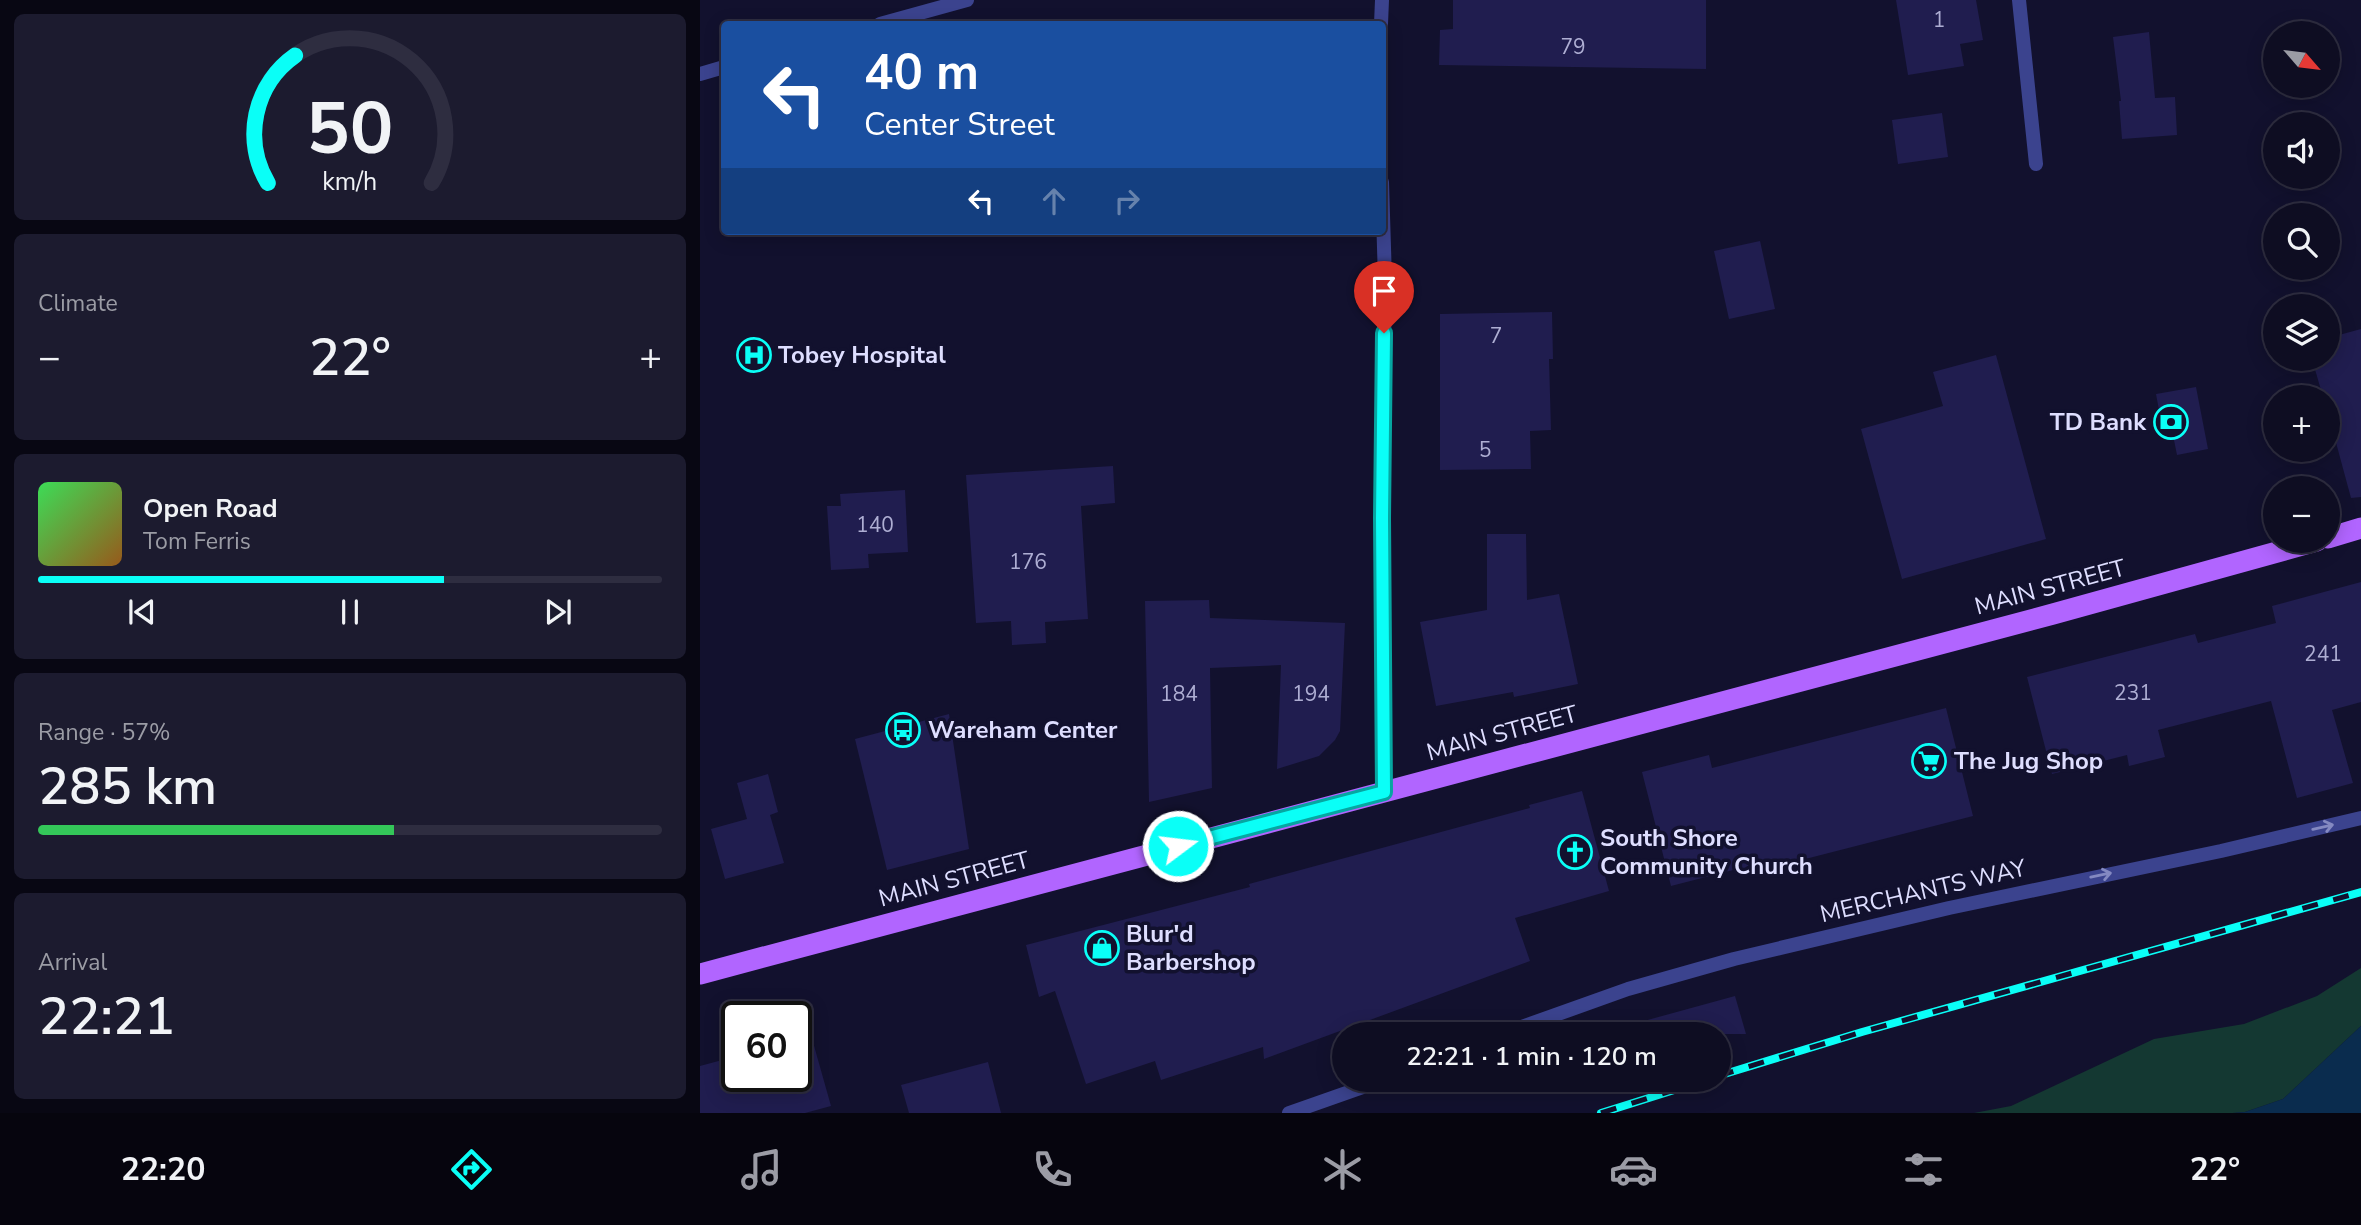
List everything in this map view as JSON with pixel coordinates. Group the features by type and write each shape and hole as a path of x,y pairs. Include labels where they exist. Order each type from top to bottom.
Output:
{"main road":[{"path":"2340,534 2361,528"},
{"name":"MAIN STREET","path":"700,974 2273,553"}],"street":[{"path":"891,21 967,0"},
{"path":"1381,21 1382,0"},
{"path":"2019,0 2036,164"},
{"path":"700,74 721,68"},
{"path":"1384,235 1384,792"},
{"name":"MERCHANTS WAY","path":"1536,1022 1628,989 1734,959 2034,889 2221,851 2361,818"},
{"path":"1289,1113 1349,1092"}],"green space":[{"path":"2361,968 2361,1026 2283,1099 2245,1112 2233,1113 1974,1113 2011,1106 2154,1039 2244,1024 2317,996"}],"water":[{"path":"2361,1026 2361,1113 2233,1113 2245,1112 2283,1099"}],"building":[{"path":"1453,0 1706,0 1706,69 1439,65 1440,30 1453,29"},
{"path":"1896,0 1976,0 1983,40 1960,44 1964,66 1908,75"},
{"path":"2149,32 2155,98 2175,97 2177,135 2122,139 2121,101 2113,37"},
{"path":"1942,113 1948,157 1898,164 1892,120"},
{"path":"1760,241 1775,309 1729,319 1714,251"},
{"path":"1552,312 1553,359 1549,359 1551,430 1530,431 1531,469 1440,470 1440,314"},
{"path":"2361,329 2361,497 2351,498 2340,457 2340,385 2320,385 2315,371 2340,371 2340,335"},
{"path":"1996,355 2046,539 1902,579 1861,429 1943,406 1933,372"},
{"path":"2196,387 2208,449 2177,455 2173,435 2164,437 2156,394"},
{"path":"1113,466 1115,503 1081,506 1088,619 1045,622 1046,643 1012,645 1011,621 976,623 966,475"},
{"path":"905,490 908,552 868,554 869,568 831,570 827,506 841,506 840,494"},
{"path":"1487,534 1526,534 1527,600 1559,594 1578,684 1514,697 1513,692 1436,706 1420,622 1487,610"},
{"path":"2361,582 2361,702 2332,710 2353,783 2297,798 2271,701 2158,730 2165,757 2129,766 2127,755 2052,774 2027,677 2195,634 2198,643 2276,623 2272,606"},
{"path":"1209,600 1210,618 1345,623 1340,731 1319,756 1277,769 1281,665 1210,668 1212,788 1149,802 1145,601"},
{"path":"1946,708 1973,816 1739,876 1737,869 1671,886 1642,772 1709,755 1712,768"},
{"path":"949,714 969,849 887,870 855,739"},
{"path":"768,774 778,812 770,815 784,863 725,879 711,829 747,819 737,783"},
{"path":"1582,791 1609,891 1515,918 1530,961 1364,1022 1332,1022 1332,1034 1264,1059 1263,1047 1161,1080 1155,1061 1086,1084 1055,991 1039,997 1026,945 1250,887 1249,884 1530,808 1529,805"},
{"path":"1735,996 1746,1034 1731,1034 1731,1022 1640,1022"},
{"path":"812,1039 831,1106 805,1113 700,1113 700,1066 721,1060 721,1092 812,1092"},
{"path":"988,1062 1001,1113 909,1113 901,1085"}],"railway":[{"path":"1731,1072 1862,1032 2361,892"},
{"path":"1601,1113 1668,1092"}],"place":[{"name":"Tobey Hospital","path":"754,355"},
{"name":"TD Bank","path":"2171,422"},
{"name":"Wareham Center","path":"903,730"},
{"name":"The Jug Shop","path":"1929,761"},
{"name":"South Shore Community Church","path":"1575,852"},
{"name":"Blur'd Barbershop","path":"1102,948"}],"route":[{"path":"1178,846 1384,792 1384,333"}]}
